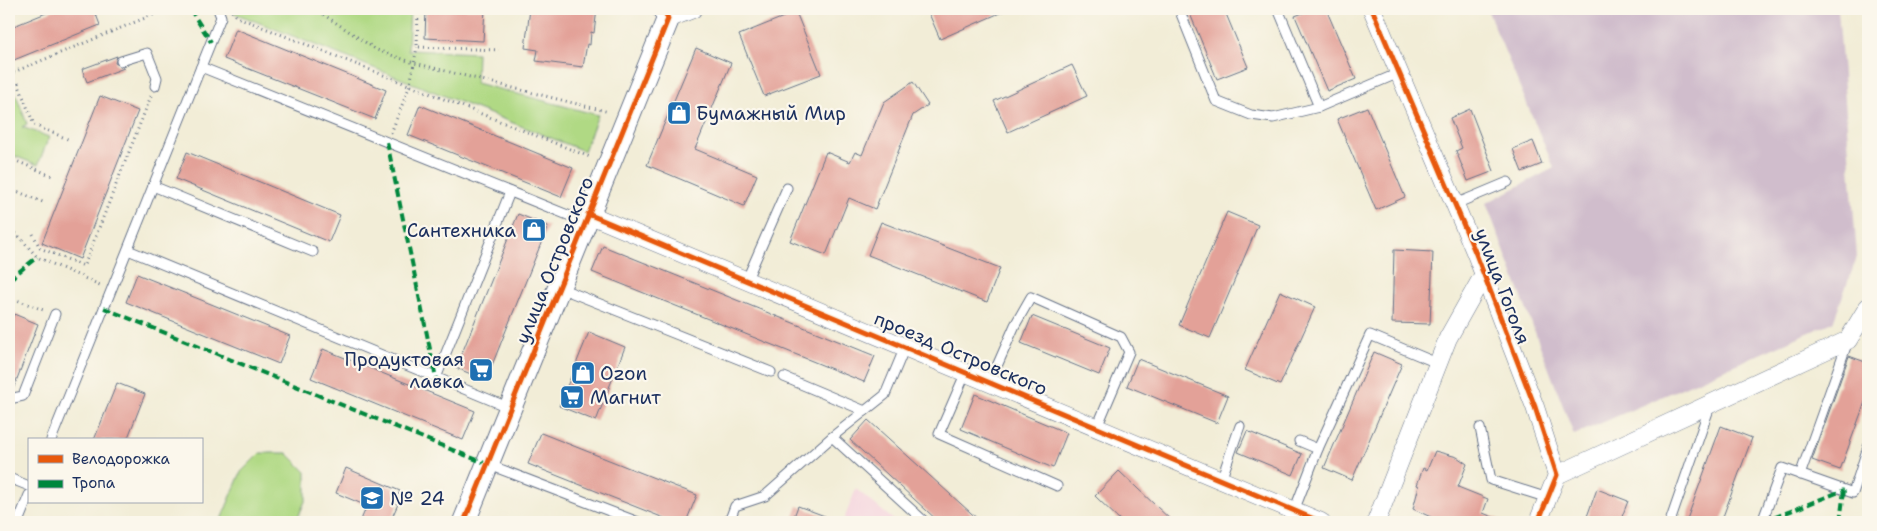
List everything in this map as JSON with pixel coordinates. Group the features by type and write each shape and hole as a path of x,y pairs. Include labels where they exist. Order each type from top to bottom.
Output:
{"street":[{"path":"666,14 693,9"},
{"name":"улица Гоголя","path":"1375,10 1399,74 1484,274 1535,407 1557,475"},
{"name":"улица Островского","path":"464,522 666,14"},
{"name":"проезд Островского","path":"586,218 747,279 1321,522"},
{"name":"улица Гоголя","path":"1376,522 1437,363 1448,338 1484,274"},
{"path":"1538,522 1557,475 1710,406 1848,340 1867,311"}],"lane":[{"path":"52,438 221,17 218,9"},
{"path":"1179,9 1216,100 1251,115 1273,118 1319,107 1399,74"},
{"path":"1278,9 1319,107"},
{"path":"122,62 147,53 157,78 155,86"},
{"path":"201,67 510,192 586,218"},
{"path":"1453,204 1508,182"},
{"path":"153,186 313,252"},
{"path":"747,279 787,188"},
{"path":"436,378 510,192"},
{"path":"128,250 510,408"},
{"path":"558,288 771,372"},
{"path":"990,382 1015,325 1031,297 1121,337 1129,352 1097,427"},
{"path":"9,398 23,396 55,314"},
{"path":"1294,511 1318,449 1370,336 1437,363"},
{"path":"1800,475 1848,340"},
{"path":"729,522 735,506 765,496 832,437 885,395 905,347"},
{"path":"966,372 939,434 1057,486"},
{"path":"784,378 865,411"},
{"path":"1670,522 1710,406"},
{"path":"1221,480 1240,426"},
{"path":"1480,428 1491,480 1548,498"},
{"path":"832,437 926,522"},
{"path":"1299,440 1318,449"},
{"path":"1762,522 1782,468 1852,493 1868,447"},
{"path":"487,464 638,522"},
{"path":"9,478 28,486"},
{"path":"18,522 28,497"}],"path":[{"path":"9,74 167,9"},
{"path":"229,9 237,17 590,157"},
{"path":"315,9 377,50 414,63 609,112"},
{"path":"387,142 410,85 417,47 418,9"},
{"path":"417,47 500,50"},
{"path":"9,87 18,84 34,125 70,140"},
{"path":"33,234 40,248 84,266 155,86"},
{"path":"9,158 55,177"},
{"path":"9,188 45,203"},
{"path":"9,226 38,257 111,290"},
{"path":"9,297 55,314"}],"shaded area":[{"path":"1487,9 1838,9 1857,257 1833,322 1574,435 1486,203 1554,168"},
{"path":"856,489 896,522 843,522"}],"green space":[{"path":"224,9 410,9 408,50 477,53 476,83 598,115 584,151"},
{"path":"14,89 27,124 22,127 49,137 38,165 9,154 9,91"},
{"path":"260,453 287,453 306,472 306,499 296,522 220,522 241,472"}],"building":[{"path":"56,9 94,9 100,25 9,62 9,28"},
{"path":"426,9 485,9 483,41 425,38"},
{"path":"530,9 597,9 594,33 591,32 590,45 587,44 583,67 536,61 538,50 525,48"},
{"path":"927,9 1009,9 940,39"},
{"path":"1188,9 1224,9 1248,67 1217,79"},
{"path":"1313,9 1326,9 1356,79 1327,91 1295,16"},
{"path":"796,12 821,74 764,96 739,35"},
{"path":"236,29 386,90 375,119 224,59"},
{"path":"696,48 731,63 695,149 757,175 744,206 647,165"},
{"path":"117,56 115,63 124,68 87,82 82,69"},
{"path":"1072,65 1087,96 1008,132 994,101"},
{"path":"913,82 928,105 913,115 875,209 849,198 826,255 790,241 826,152 850,162 855,152 862,155 884,102"},
{"path":"100,96 138,111 80,259 42,243"},
{"path":"420,105 573,168 561,197 408,135"},
{"path":"1367,107 1405,197 1376,210 1337,119"},
{"path":"1470,109 1494,171 1468,181 1456,151 1462,148 1450,118"},
{"path":"1533,141 1542,164 1522,172 1513,149"},
{"path":"187,152 340,215 329,242 176,179"},
{"path":"1227,212 1258,225 1210,338 1179,325"},
{"path":"518,214 548,226 486,380 456,368"},
{"path":"881,222 1000,268 987,302 868,255"},
{"path":"603,246 875,356 864,382 592,272"},
{"path":"1394,250 1433,252 1430,324 1392,323"},
{"path":"137,274 290,336 279,364 126,302"},
{"path":"1280,291 1315,307 1280,385 1245,370"},
{"path":"14,314 38,324 12,392 9,393 9,326"},
{"path":"1032,316 1110,348 1099,375 1021,343"},
{"path":"589,332 625,347 596,421 559,406"},
{"path":"323,349 475,411 463,440 311,378"},
{"path":"1374,352 1402,364 1352,480 1324,468"},
{"path":"1849,356 1868,363 1868,394 1840,470 1812,460"},
{"path":"1138,359 1228,396 1217,423 1127,386"},
{"path":"117,383 145,394 128,438 95,438"},
{"path":"975,394 1067,433 1053,468 961,429"},
{"path":"868,420 981,522 939,522 850,440"},
{"path":"1721,426 1752,438 1721,522 1686,522"},
{"path":"1247,431 1302,454 1293,475 1238,452"},
{"path":"541,433 697,495 686,522 674,522 528,464"},
{"path":"1435,451 1457,457 1467,464 1458,487 1488,499 1483,513 1505,522 1431,522 1433,518 1413,509 1419,486 1417,485 1423,468 1427,470"},
{"name":"№ 24","path":"346,468 400,491 395,503 398,504 390,522 360,522 367,506 336,493"},
{"path":"1119,471 1173,522 1122,522 1095,496"},
{"path":"1597,489 1628,501 1620,522 1585,522"},
{"path":"798,506 838,521 838,522 792,522"}],"marked path":[{"path":"190,9 211,42"},
{"path":"387,142 436,378"},
{"path":"9,280 37,257"},
{"path":"104,308 487,464"},
{"path":"1763,522 1844,490"},
{"path":"1840,522 1844,490"}],"cycle path":[{"path":"464,522 668,19 664,9"},
{"path":"1372,9 1476,254 1535,407 1557,475 1538,522"},
{"path":"588,214 1321,522"}],"place":[{"name":"Бумажный Мир","path":"679,113"},
{"name":"Сантехника","path":"534,230"},
{"name":"Продуктовая лавка","path":"481,370"},
{"name":"Ozon","path":"583,373"},
{"name":"Магнит","path":"572,397"},
{"name":"№ 24","path":"372,498"}]}
